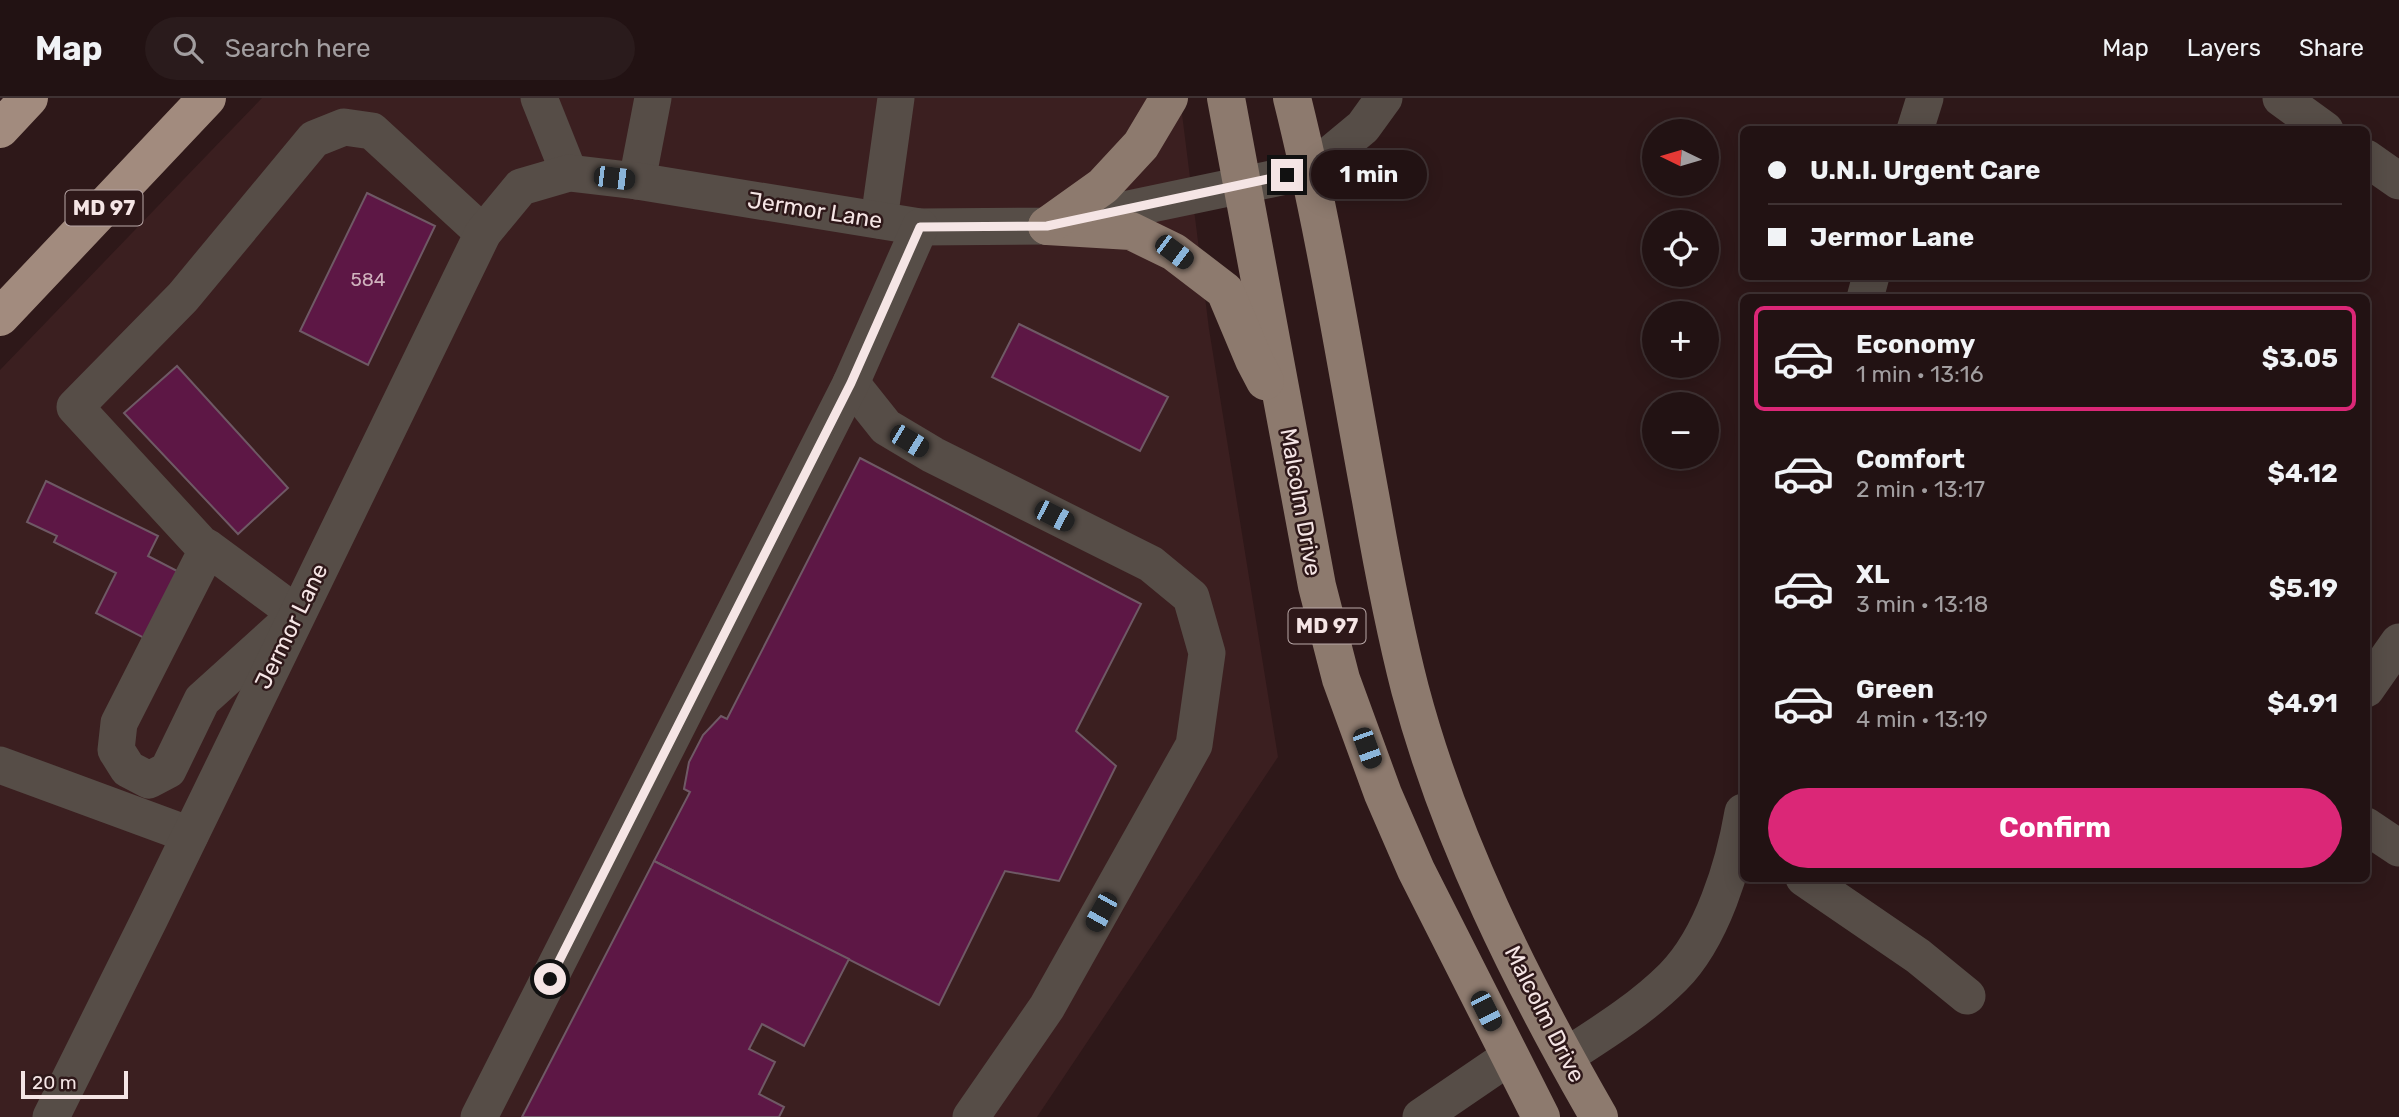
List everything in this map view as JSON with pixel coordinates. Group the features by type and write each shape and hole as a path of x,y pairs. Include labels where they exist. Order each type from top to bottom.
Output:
{"highway":[{"path":"0,129 29,98"},
{"name":"MD 97","path":"0,317 207,98"}],"main road":[{"path":"1047,226 1103,186 1141,145 1168,98"},
{"name":"Malcolm Drive","path":"1226,98 1317,586 1341,679 1383,794 1416,870 1541,1117"},
{"name":"Malcolm Drive","path":"1292,98 1310,171 1385,577 1410,690 1446,799 1475,871 1565,1058 1599,1117"},
{"path":"1047,226 1131,231 1174,252 1225,291 1254,360 1287,421"}],"street":[{"path":"539,98 569,173"},
{"path":"637,181 653,98"},
{"path":"879,220 896,98"},
{"path":"1310,171 1363,127 1384,98"},
{"path":"1916,126 1924,98"},
{"path":"2281,98 2320,126"},
{"path":"208,548 119,723 116,750 128,769 149,779 168,770 202,700 297,614 208,548 201,544 75,407 183,297 314,139 344,127 372,131 482,233"},
{"path":"2370,161 2399,181"},
{"name":"Jermor Lane","path":"51,1117 482,233 521,187 569,173 637,181 920,227 1047,226 1310,171"},
{"path":"479,1117 851,383 920,227"},
{"path":"851,383 886,427 933,455 1151,564 1191,597 1207,653 1194,745 1047,1007 971,1117"},
{"path":"2370,683 2399,642"},
{"path":"0,765 190,835"},
{"path":"2370,829 2399,848"},
{"path":"1565,1058 1628,1015 1675,975 1706,927 1732,864 1740,835"},
{"path":"1810,882 1918,956 1967,996"},
{"path":"1421,1117 1509,1057"}],"shaded area":[{"path":"262,98 1180,98 1209,329 1278,757 1037,1117 0,1117 0,370"}],"building":[{"path":"367,193 435,226 368,365 300,331"},
{"path":"1019,324 1168,397 1140,451 992,377"},
{"path":"177,366 288,488 238,534 124,413"},
{"path":"860,458 1141,604 1076,731 1116,766 1059,881 1005,871 939,1005 654,861 690,792 684,789 689,762 703,735 721,716 727,719"},
{"path":"46,481 158,536 148,556 179,572 146,639 96,613 116,573 54,542 57,536 27,522"},
{"path":"654,861 849,959 804,1046 762,1024 749,1049 775,1062 759,1094 784,1107 779,1117 522,1117"}],"route":[{"path":"550,979 851,383 920,227 1047,226 1287,175"}]}
